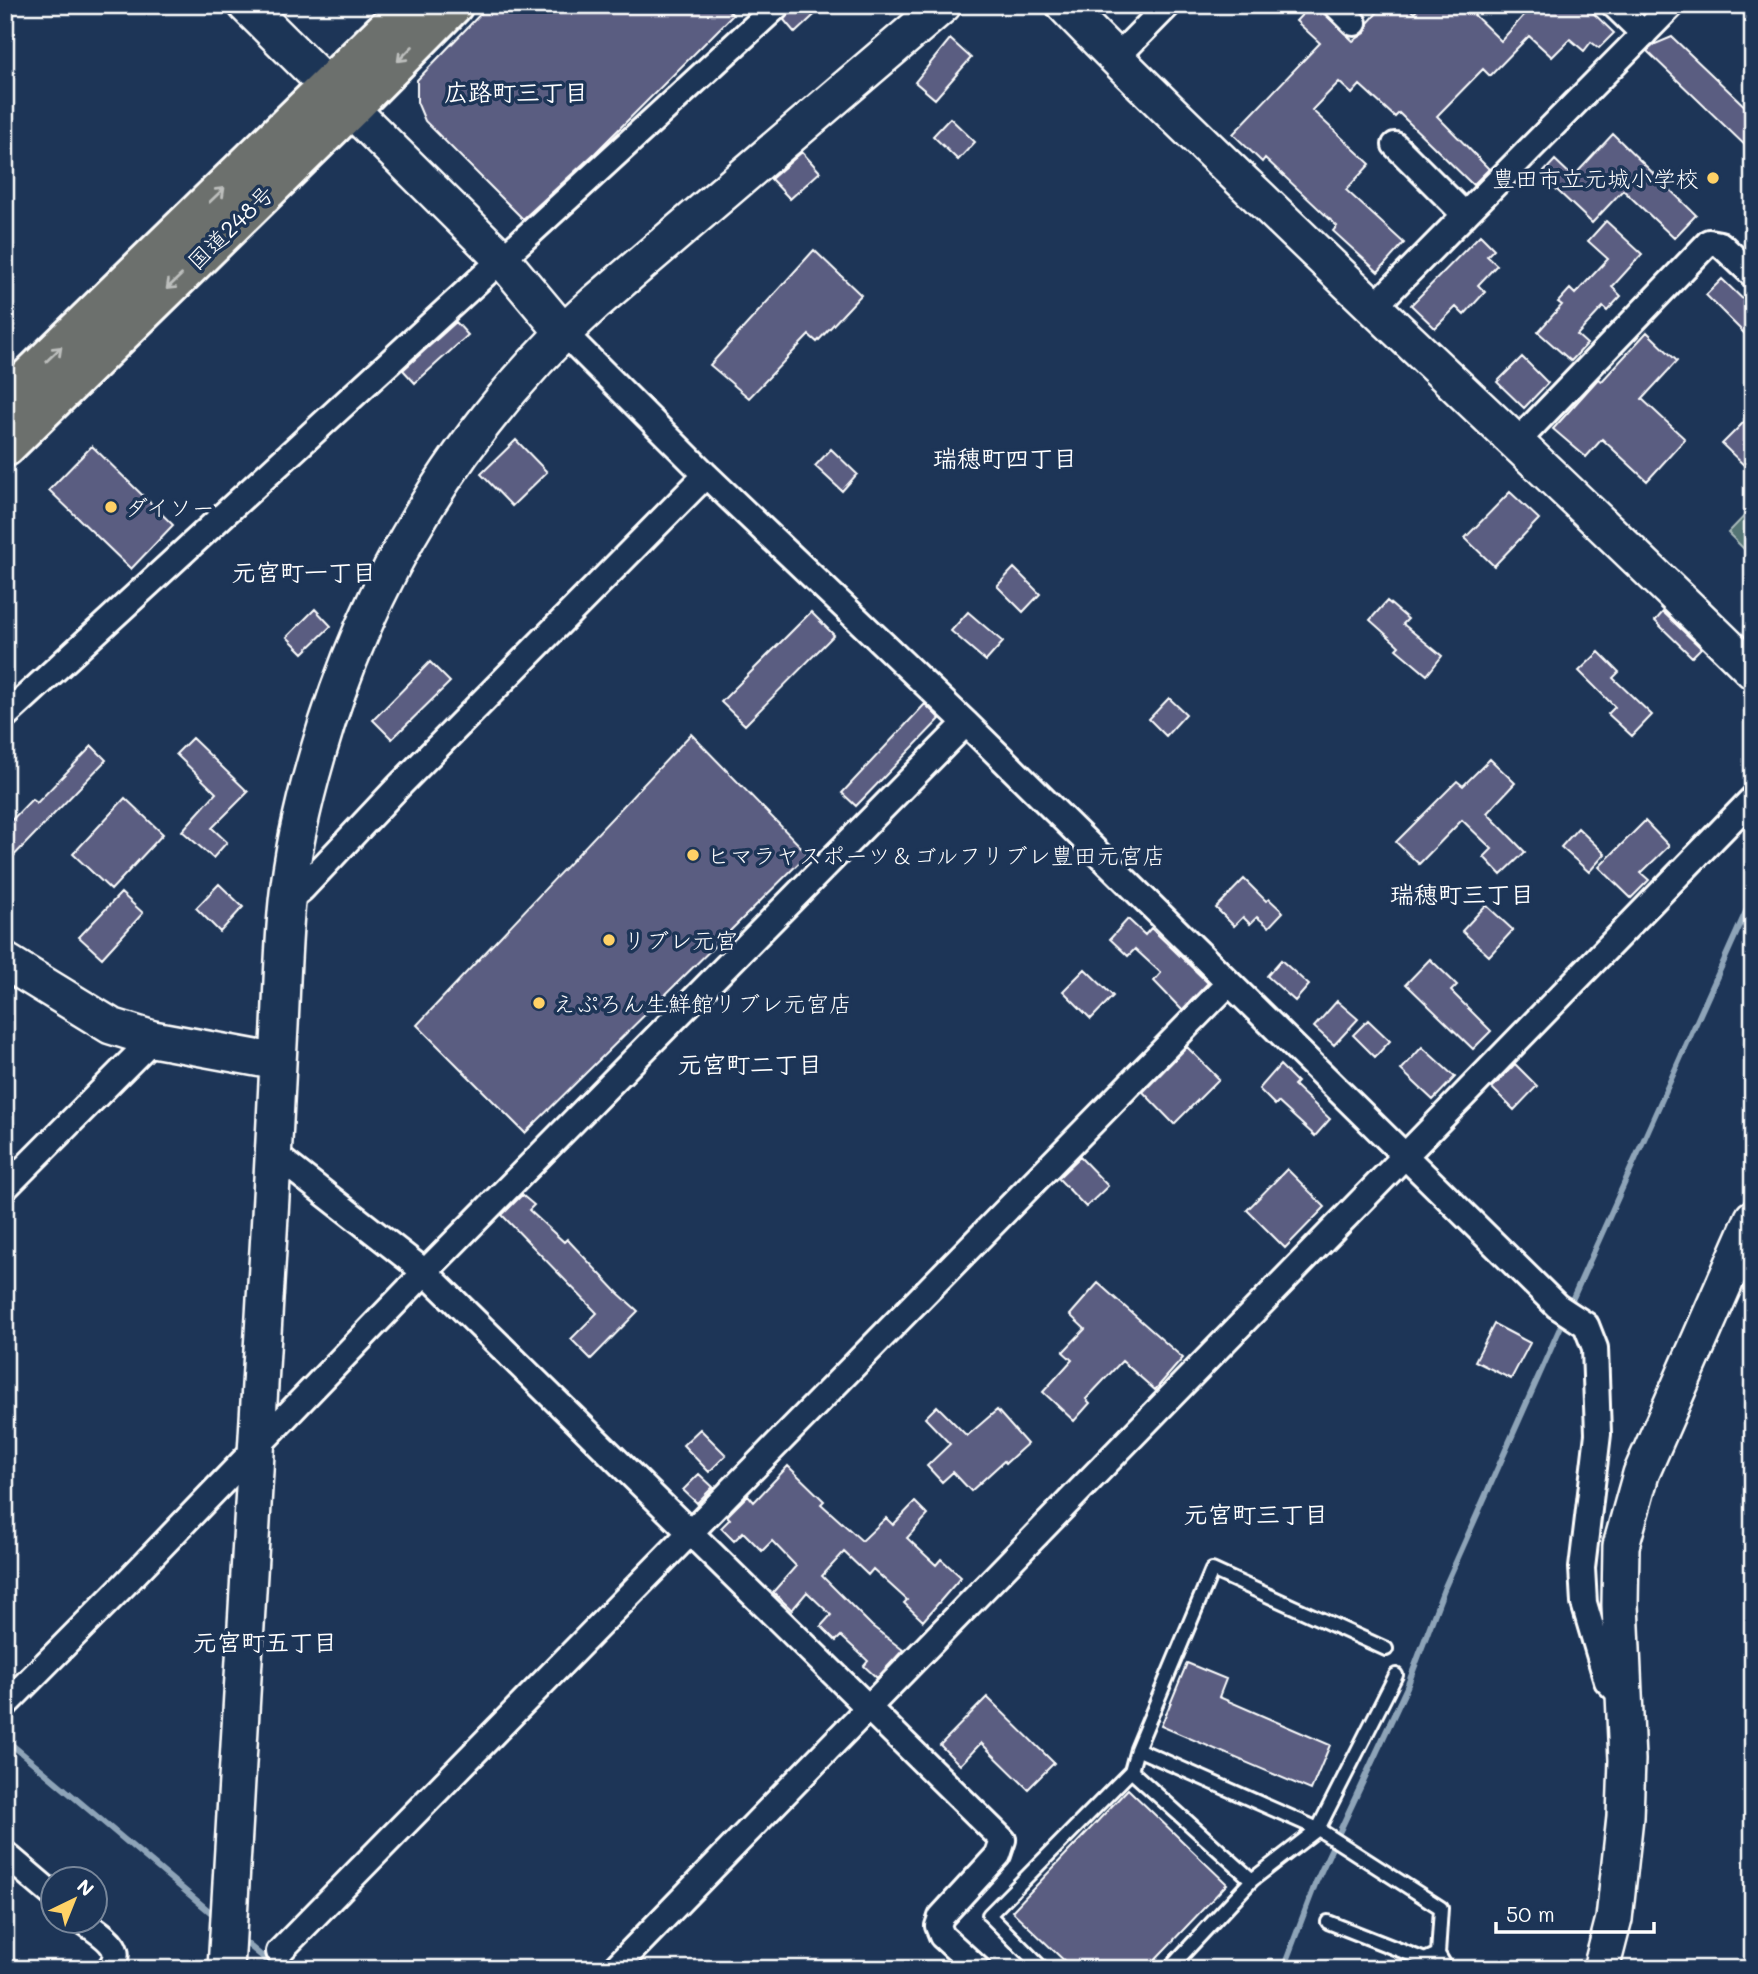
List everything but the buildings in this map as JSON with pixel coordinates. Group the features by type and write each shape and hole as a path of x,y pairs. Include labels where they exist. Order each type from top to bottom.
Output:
{"highway":[{"name":"国道248号","path":"5,447 340,97 411,5"},
{"name":"国道248号","path":"5,401 340,97 453,5"}],"street":[{"path":"246,5 502,260 563,332 706,475 966,723 1557,1306 1587,1325 1595,1348 1598,1434 1582,1568 1584,1603 1607,1681 1623,1697"},
{"path":"5,716 778,5"},
{"path":"226,1959 287,901 302,808 332,705 393,560 492,410 563,332 943,5"},
{"path":"1064,5 1115,59 1373,308 1640,559 1753,671"},
{"path":"1115,59 1168,5"},
{"path":"1614,5 1644,34"},
{"path":"1373,308 1671,5"},
{"path":"1395,145 1465,215"},
{"path":"1516,443 1709,242 1720,244 1753,275"},
{"path":"287,901 302,889 399,786 706,475"},
{"path":"5,1705 256,1450 290,1411 425,1272 966,723"},
{"path":"614,1969 1753,798"},
{"path":"5,961 111,1026 153,1040 278,1062"},
{"path":"279,1951 1229,983"},
{"path":"5,1188 153,1040"},
{"path":"274,1154 425,1272 1003,1840 998,1855 941,1917 938,1926 942,1936 978,1969"},
{"path":"1601,1969 1614,1919 1625,1817 1621,1546 1641,1474 1753,1218"},
{"path":"5,1854 38,1882"},
{"path":"102,1936 115,1947 117,1953 116,1961 109,1969"}],"lane":[{"path":"1043,1969 989,1915 1130,1771 1212,1570 1386,1649"},
{"path":"1169,1969 1252,1880 1318,1829 1396,1675"},
{"path":"1137,1749 1318,1829 1441,1908 1438,1954 1447,1969"},
{"path":"1130,1771 1252,1880"},
{"path":"1328,1922 1424,1960 1438,1954"}],"green space":[{"path":"1753,507 1753,558 1728,533"}],"waterway":[{"path":"1568,1309 1753,896"},
{"path":"1283,1969 1316,1882 1407,1687 1444,1589 1564,1319"},
{"path":"5,1739 215,1916"},
{"path":"239,1937 277,1969"}],"place":[{"name":"豊田市立元城小学校","path":"1713,178"},
{"name":"ダイソー","path":"111,507"},
{"name":"ヒマラヤスポーツ＆ゴルフリブレ豊田元宮店","path":"693,855"},
{"name":"リブレ元宮","path":"609,940"},
{"name":"えぷろん生鮮館リブレ元宮店","path":"539,1003"}],"district":[{"name":"広路町三丁目","path":"516,91"},
{"name":"瑞穂町四丁目","path":"1005,457"},
{"name":"元宮町一丁目","path":"304,571"},
{"name":"瑞穂町三丁目","path":"1462,893"},
{"name":"元宮町二丁目","path":"750,1063"},
{"name":"元宮町三丁目","path":"1256,1513"},
{"name":"元宮町五丁目","path":"265,1641"}]}
